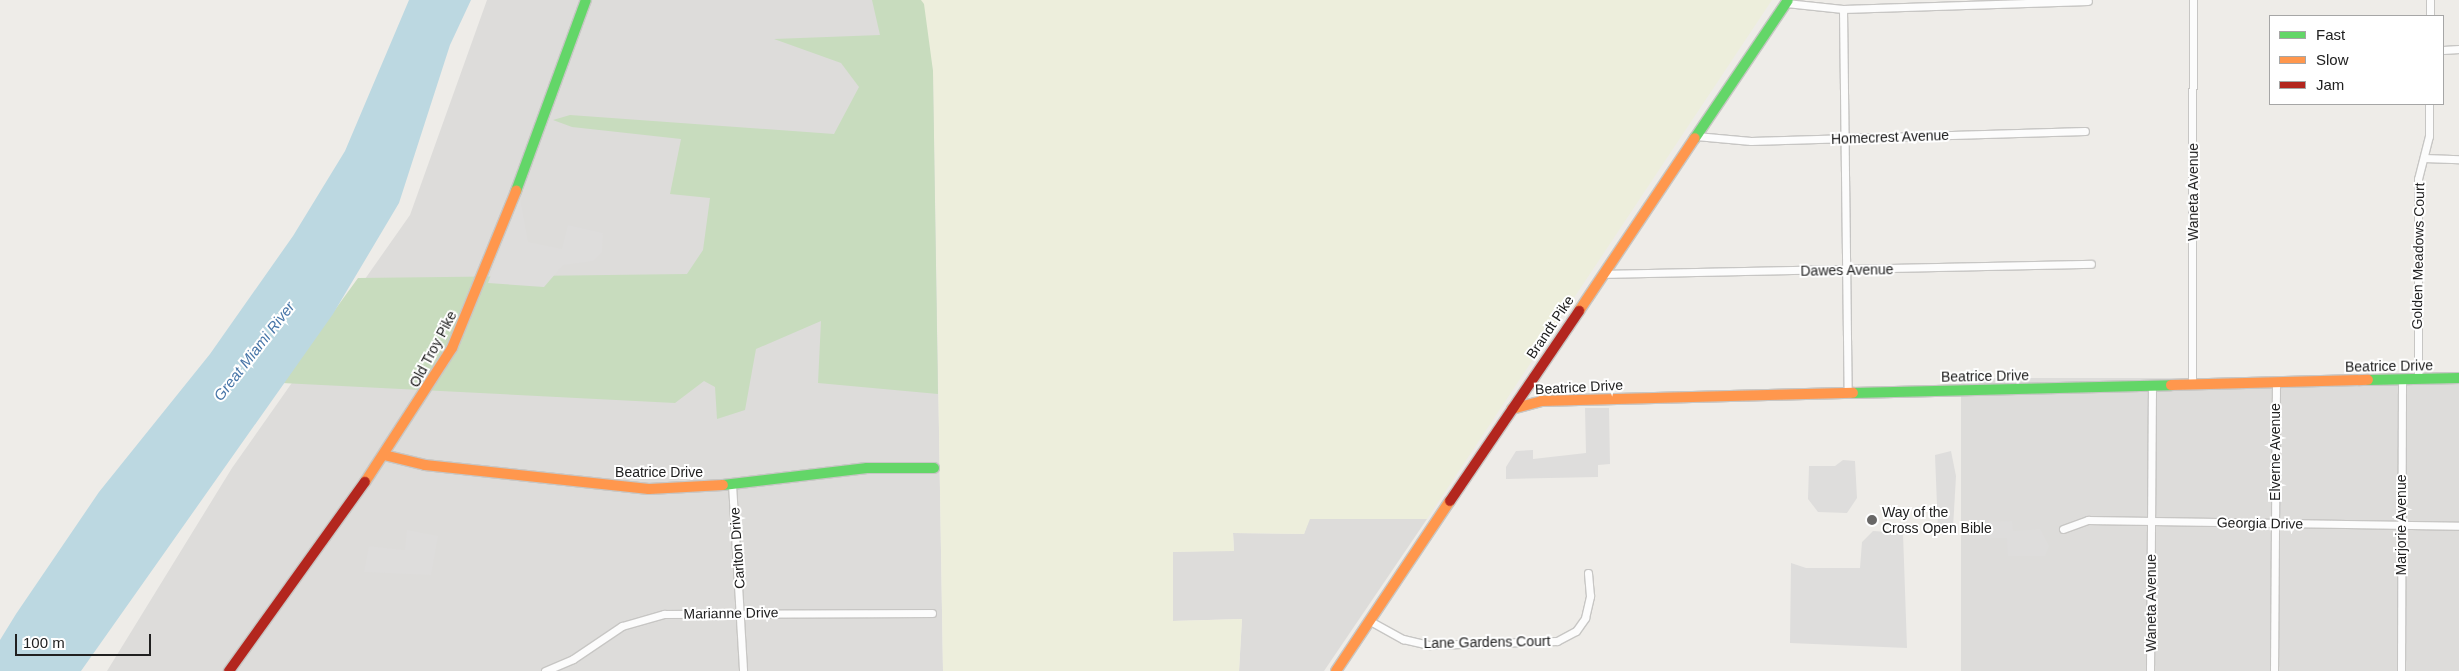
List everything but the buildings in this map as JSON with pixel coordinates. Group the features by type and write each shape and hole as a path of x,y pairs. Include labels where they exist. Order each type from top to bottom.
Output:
{"main road":[{"name":"Old Troy Pike","path":"229,671 384,455 464,323 586,0"},
{"name":"Brandt Pike","path":"1336,671 1787,1"},
{"name":"Beatrice Drive","path":"1512,409 1541,401 2459,378"},
{"name":"Beatrice Drive","path":"384,455 425,465 610,486 732,484 843,470 934,468"}],"street":[{"name":"Waneta Avenue","path":"2192,385 2193,0"},
{"path":"2430,0 2430,15"},
{"path":"1787,1 1843,9 2088,1"},
{"path":"1843,9 1848,393"},
{"path":"2444,50 2459,49"},
{"name":"Golden Meadows Court","path":"2418,379 2418,179 2424,158 2430,105"},
{"name":"Homecrest Avenue","path":"1696,136 1720,141 2085,131"},
{"path":"2424,158 2459,158"},
{"name":"Dawes Avenue","path":"1603,274 2092,264"},
{"name":"Marjorie Avenue","path":"2401,671 2402,380"},
{"name":"Elverne Avenue","path":"2274,671 2276,383"},
{"name":"Waneta Avenue","path":"2150,671 2152,386"},
{"name":"Carlton Drive","path":"732,484 743,671"},
{"name":"Georgia Drive","path":"2063,529 2088,520 2459,526"},
{"name":"Lane Gardens Court","path":"1370,621 1403,639 1429,645 1557,641 1576,631 1585,618 1590,596 1588,573"},
{"name":"Marianne Drive","path":"545,671 564,668 636,620 664,614 740,611 932,613"}],"shaded area":[{"path":"487,0 921,0 933,71 943,671 107,671 232,468 410,215"},
{"path":"520,198 528,242 562,249 568,225 603,233 602,252 593,261 563,265 544,287 488,283"},
{"path":"1961,378 2459,378 2459,671 1961,671"},
{"path":"1585,408 1609,408 1610,464 1598,465 1598,477 1506,479 1506,467 1516,451 1533,450 1533,459 1586,453"},
{"path":"1951,451 1956,476 1953,528 1938,530 1935,455"},
{"path":"1843,460 1855,461 1857,498 1847,513 1818,512 1808,499 1809,466 1835,466"},
{"path":"1309,519 1427,519 1324,671 1239,671 1242,619 1172,621 1172,552 1234,550 1233,533 1304,534"},
{"path":"2012,521 2013,531 2040,529 2049,546 2045,556 2008,556 2007,538 1978,538 1980,522"},
{"path":"407,530 438,536 431,575 364,572 369,546 405,550"},
{"path":"1873,531 1903,533 1907,648 1790,643 1791,563 1806,568 1860,568 1862,542"}],"green space":[{"path":"872,0 921,0 924,4 933,71 938,394 818,383 821,321 756,349 745,410 717,419 715,387 704,381 675,403 282,383 358,278 687,274 703,250 710,198 670,194 681,139 572,127 553,120 570,115 834,134 859,87 841,63 774,39 880,35"},
{"path":"921,0 1772,0 1427,519 1310,519 1304,534 1233,533 1234,551 1173,552 1173,621 1242,619 1239,671 943,671 933,71"}],"water":[{"name":"Great Miami River","path":"409,0 471,0 450,45 399,203 333,314 81,671 0,671 0,640 16,614 99,492 210,354 293,236 345,151"}],"traffic: fast":[{"path":"516,191 586,0"},
{"path":"1695,138 1788,0"},
{"path":"2368,380 2459,378"},
{"path":"1853,393 2171,385"},
{"path":"723,485 867,468 934,468"}],"traffic: slow":[{"path":"1579,311 1695,138"},
{"path":"365,482 452,348 516,191"},
{"path":"2171,385 2368,380"},
{"path":"1512,409 1541,401 1853,393"},
{"path":"384,455 425,465 649,489 723,485"},
{"path":"1336,671 1450,501"}],"traffic: jam":[{"path":"1450,501 1579,311"},
{"path":"229,671 365,482"}],"place":[{"name":"Way of the Cross Open Bible","path":"1872,520"}]}
